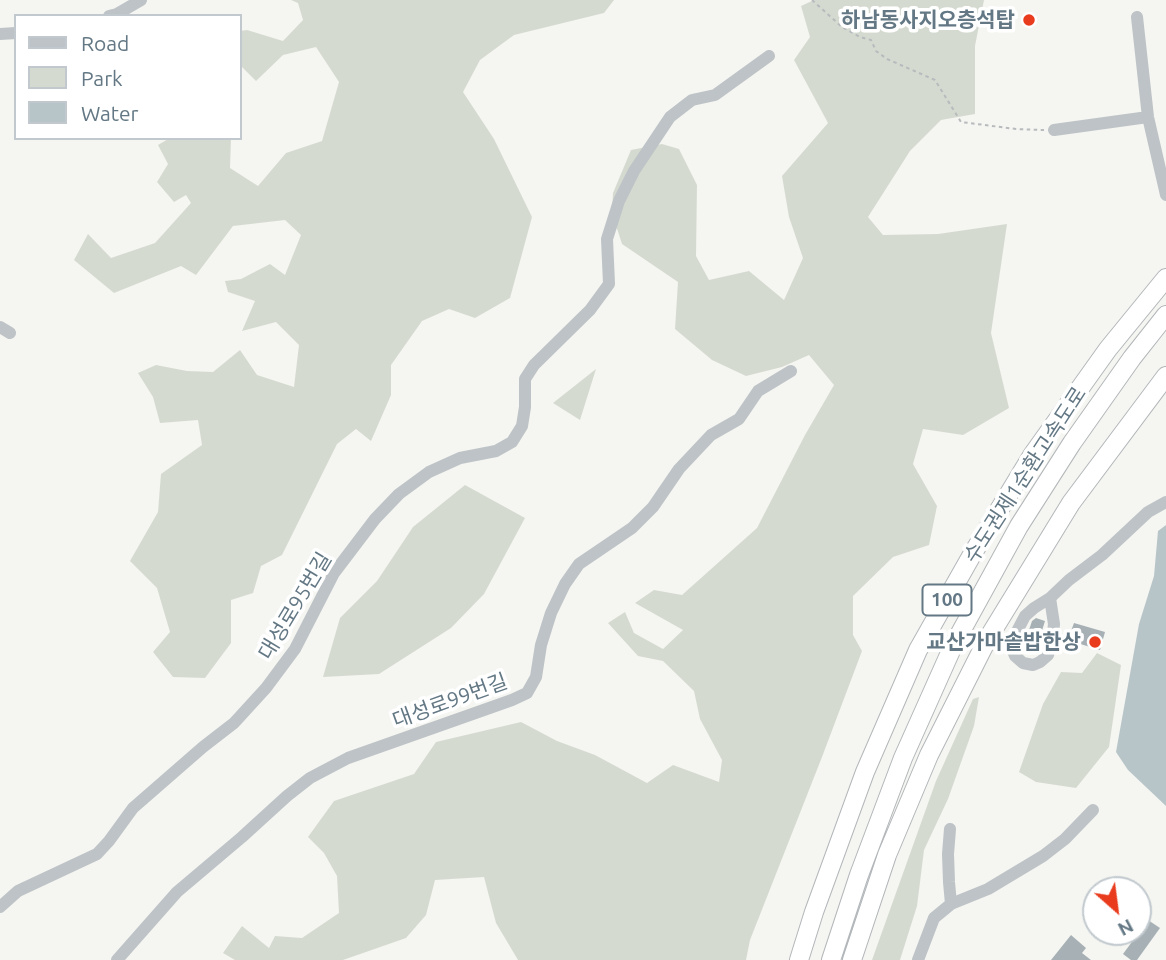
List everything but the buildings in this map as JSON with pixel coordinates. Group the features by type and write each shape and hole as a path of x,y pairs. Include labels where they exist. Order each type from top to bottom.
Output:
{"highway":[{"name":"수도권제1순환고속도로","path":"799,960 865,772 918,650 1033,454 1108,349 1166,278"},
{"name":"수도권제1순환고속도로","path":"831,960 898,771 953,646 1019,526 1065,453 1166,314"},
{"name":"100","path":"852,960 887,855 929,755 987,640 1070,503 1166,376"}],"street":[{"path":"117,14 141,0"},
{"path":"1137,17 1148,117 1166,195"},
{"name":"대성로95번길","path":"0,907 18,891 97,854 133,808 234,723 266,688 295,649 334,573 375,519 399,494 429,471 460,458 496,451 512,442 522,426 525,379 534,365 590,310 609,284 607,239 619,201 634,171 670,117 692,100 715,95 769,56"},
{"path":"1054,130 1148,117"},
{"name":"대성로99번길","path":"117,960 177,892 310,778 348,758 527,693 536,677 541,645 551,613 565,584 579,564 632,528 653,507 679,469 711,435 739,419 758,391 791,371"},
{"path":"1050,598 1054,624 1048,655 1033,665 1023,663 1012,649 1013,639 1026,616 1102,555 1148,512 1166,502"},
{"path":"918,960 934,918 951,904 988,889 1043,856 1065,839 1093,810"},
{"path":"950,829 948,882 951,904"}],"path":[{"path":"812,0 842,27 871,40 876,51 887,60 935,80 961,121 1016,129 1054,130"}],"green space":[{"path":"291,0 614,0 604,13 514,35 480,60 463,92 494,139 532,217 510,298 475,318 449,309 422,321 391,365 391,395 371,441 356,429 337,444 282,555 261,566 253,593 231,600 231,643 205,678 173,677 153,652 170,632 157,588 130,561 158,512 161,474 202,445 198,420 160,423 153,397 138,373 156,365 187,371 213,372 240,350 257,375 294,387 299,345 276,322 242,331 255,301 228,292 225,281 241,279 270,264 285,275 301,235 285,220 233,226 196,275 181,266 114,293 74,260 88,234 111,258 155,243 191,203 186,195 174,202 157,182 168,164 158,145 167,140 231,140 230,168 258,186 286,153 322,141 339,82 316,47 283,55 256,81 242,67 242,31 283,41 303,20 298,3"},
{"path":"814,0 984,0 975,46 975,114 941,120 910,151 868,217 883,235 938,234 1007,224 991,333 1009,408 963,435 923,429 913,464 937,506 929,545 893,557 853,596 853,635 862,651 750,940 746,960 518,960 496,923 484,877 435,880 426,915 406,938 343,960 235,960 223,953 242,926 269,948 275,936 302,938 339,913 337,876 324,853 308,837 334,801 414,774 436,742 521,722 557,741 595,755 647,783 673,765 719,782 722,760 700,719 694,691 663,661 638,656 608,623 625,612 634,633 663,649 683,630 635,603 654,590 682,595 757,528 834,385 809,355 782,367 746,376 712,360 675,329 678,282 622,244 612,213 613,193 631,150 662,144 679,149 697,185 696,256 709,280 749,271 784,300 803,258 789,217 782,176 828,123 794,60 810,37 801,6"},
{"path":"596,369 580,420 553,403"},
{"path":"465,485 525,518 484,594 451,628 379,674 323,677 340,618 377,581 413,527"},
{"path":"1097,653 1121,665 1109,747 1076,788 1036,782 1019,772 1043,704 1061,672 1082,673"},
{"path":"979,697 974,726 948,799 924,850 917,906 900,960 872,960 936,781 973,699"}],"water":[{"path":"1166,525 1166,806 1128,770 1116,752 1139,624 1154,576 1158,531"}],"place":[{"name":"하남동사지오층석탑","path":"1029,20"},
{"name":"교산가마솥밥한상","path":"1095,642"}]}
